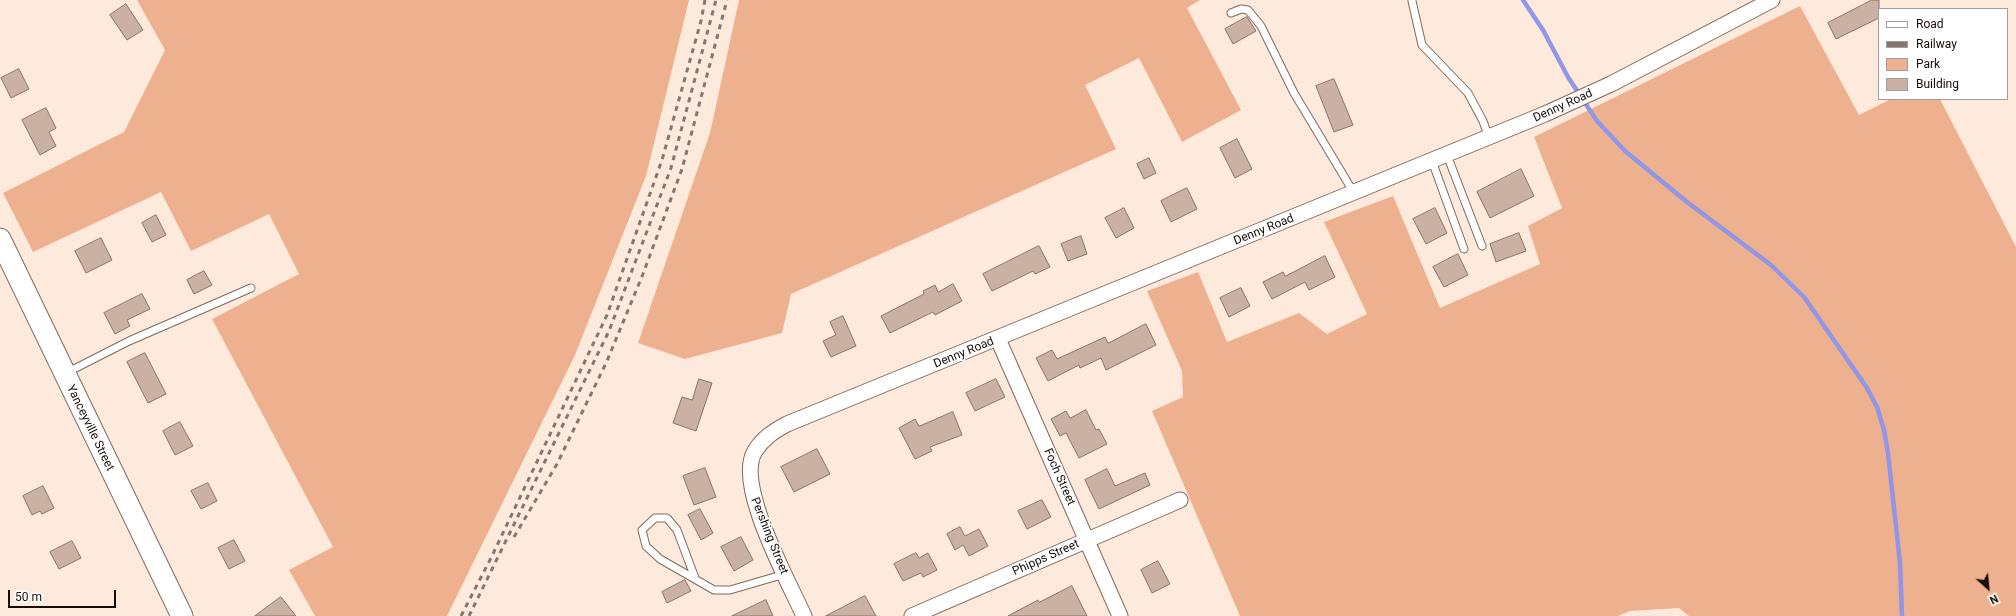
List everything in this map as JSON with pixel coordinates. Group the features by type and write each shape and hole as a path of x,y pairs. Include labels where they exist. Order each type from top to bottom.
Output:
{"main road":[{"name":"Yanceyville Street","path":"0,239 182,616"}],"street":[{"name":"Denny Road","path":"754,452 769,434 787,424 1490,138 1611,84 1772,0"},
{"name":"Foch Street","path":"998,339 1120,616"},
{"name":"Pershing Street","path":"754,452 750,473 752,494 761,521 804,616"},
{"name":"Phipps Street","path":"912,616 1180,500"}],"lane":[{"path":"1412,1 1422,45 1468,93 1483,120 1490,138"},
{"path":"1231,13 1241,8 1248,10 1261,26 1294,93 1354,193"},
{"path":"1446,155 1482,246"},
{"path":"1432,161 1464,250"},
{"path":"64,374 129,341 251,288"},
{"path":"696,578 677,530 667,518 655,518 642,530 646,546 660,559 696,578 714,590 730,590 785,574"}],"green space":[{"path":"137,0 689,0 646,176 575,355 447,616 315,616 289,570 333,547 212,319 299,274 269,214 191,251 161,192 33,252 3,193 124,132 165,50"},
{"path":"739,0 1200,0 1187,8 1241,110 1182,142 1139,58 1085,85 1116,149 791,294 782,333 685,359 638,343 710,133"},
{"path":"1800,6 1859,115 1889,100 1941,100 2016,247 2016,616 1689,616 1679,608 1630,611 1618,616 1240,616 1152,411 1183,397 1182,371 1147,291 1198,272 1227,342 1299,313 1327,334 1367,314 1324,222 1393,196 1440,308 1540,264 1528,226 1562,208 1534,137"}],"building":[{"path":"1872,0 1879,0 1878,18 1836,39 1828,23"},
{"path":"126,4 143,30 127,40 110,15"},
{"path":"1247,17 1256,31 1233,44 1225,29"},
{"path":"19,69 29,89 11,98 1,78"},
{"path":"1334,79 1353,125 1334,132 1316,86"},
{"path":"46,108 56,128 49,132 56,146 40,155 22,120"},
{"path":"1237,139 1252,169 1235,178 1220,148"},
{"path":"1149,158 1156,173 1144,179 1137,164"},
{"path":"1521,169 1534,196 1490,218 1477,192"},
{"path":"1187,188 1197,209 1171,222 1161,201"},
{"path":"1124,208 1134,228 1116,238 1105,218"},
{"path":"1435,208 1447,233 1426,244 1413,219"},
{"path":"156,215 166,235 152,242 142,223"},
{"path":"1519,233 1526,251 1496,262 1490,244"},
{"path":"1081,236 1087,254 1068,261 1061,244"},
{"path":"101,238 112,260 86,273 75,251"},
{"path":"1039,246 1050,267 1035,274 1033,271 992,291 983,274"},
{"path":"1458,254 1468,275 1444,287 1433,267"},
{"path":"1325,256 1335,277 1309,290 1305,282 1272,299 1263,282 1283,272 1285,276"},
{"path":"204,271 212,285 194,294 187,280"},
{"path":"953,284 962,301 935,315 933,312 890,333 881,316 924,294 923,291 935,285 938,292"},
{"path":"1241,288 1250,306 1229,317 1220,298"},
{"path":"142,294 150,309 127,320 130,326 115,334 104,313"},
{"path":"843,316 856,346 831,357 823,341 836,335 830,322"},
{"path":"1146,324 1156,345 1106,370 1101,358 1080,368 1079,365 1048,381 1036,358 1052,350 1057,359 1105,337 1108,343"},
{"path":"145,353 166,394 148,403 127,362"},
{"path":"699,379 712,383 696,431 673,423 682,397 692,400"},
{"path":"996,379 1005,397 975,411 966,393"},
{"path":"1086,410 1096,430 1099,429 1107,444 1079,458 1066,433 1060,436 1051,419 1066,411 1070,418"},
{"path":"953,412 962,435 930,447 932,451 915,459 899,428 915,419 919,426"},
{"path":"180,422 193,446 175,455 163,431"},
{"path":"817,449 830,474 794,492 781,467"},
{"path":"705,468 716,497 694,505 683,476"},
{"path":"1107,469 1115,486 1145,473 1150,485 1099,509 1085,480"},
{"path":"208,483 217,501 201,509 191,491"},
{"path":"43,486 54,508 42,514 40,511 32,515 23,496"},
{"path":"1042,500 1051,517 1027,529 1018,511"},
{"path":"700,509 713,533 701,540 688,515"},
{"path":"960,527 965,536 979,529 988,546 969,556 963,545 955,550 947,534"},
{"path":"741,537 753,560 734,571 721,547"},
{"path":"234,540 245,561 229,569 218,548"},
{"path":"72,541 81,558 59,569 50,552"},
{"path":"916,553 919,558 928,553 937,570 923,577 921,573 903,581 894,564"},
{"path":"1158,561 1170,584 1152,593 1141,570"},
{"path":"685,580 691,591 667,603 662,592"},
{"path":"1072,586 1087,616 1008,616 1038,600 1039,602"},
{"path":"865,596 876,616 826,616"},
{"path":"281,597 296,616 255,616"},
{"path":"766,600 773,616 732,616"}],"waterway":[{"path":"1523,0 1543,30 1568,77 1597,121 1625,151 1687,202 1771,265 1804,297 1867,388 1877,407 1884,430 1888,453 1900,563 1902,616"}],"railway":[{"path":"461,616 491,558 607,315 662,160 701,21 705,0"},
{"path":"469,616 609,331 671,168 716,0"},
{"path":"514,537 557,464 607,361 643,274 682,169 727,0"}]}
